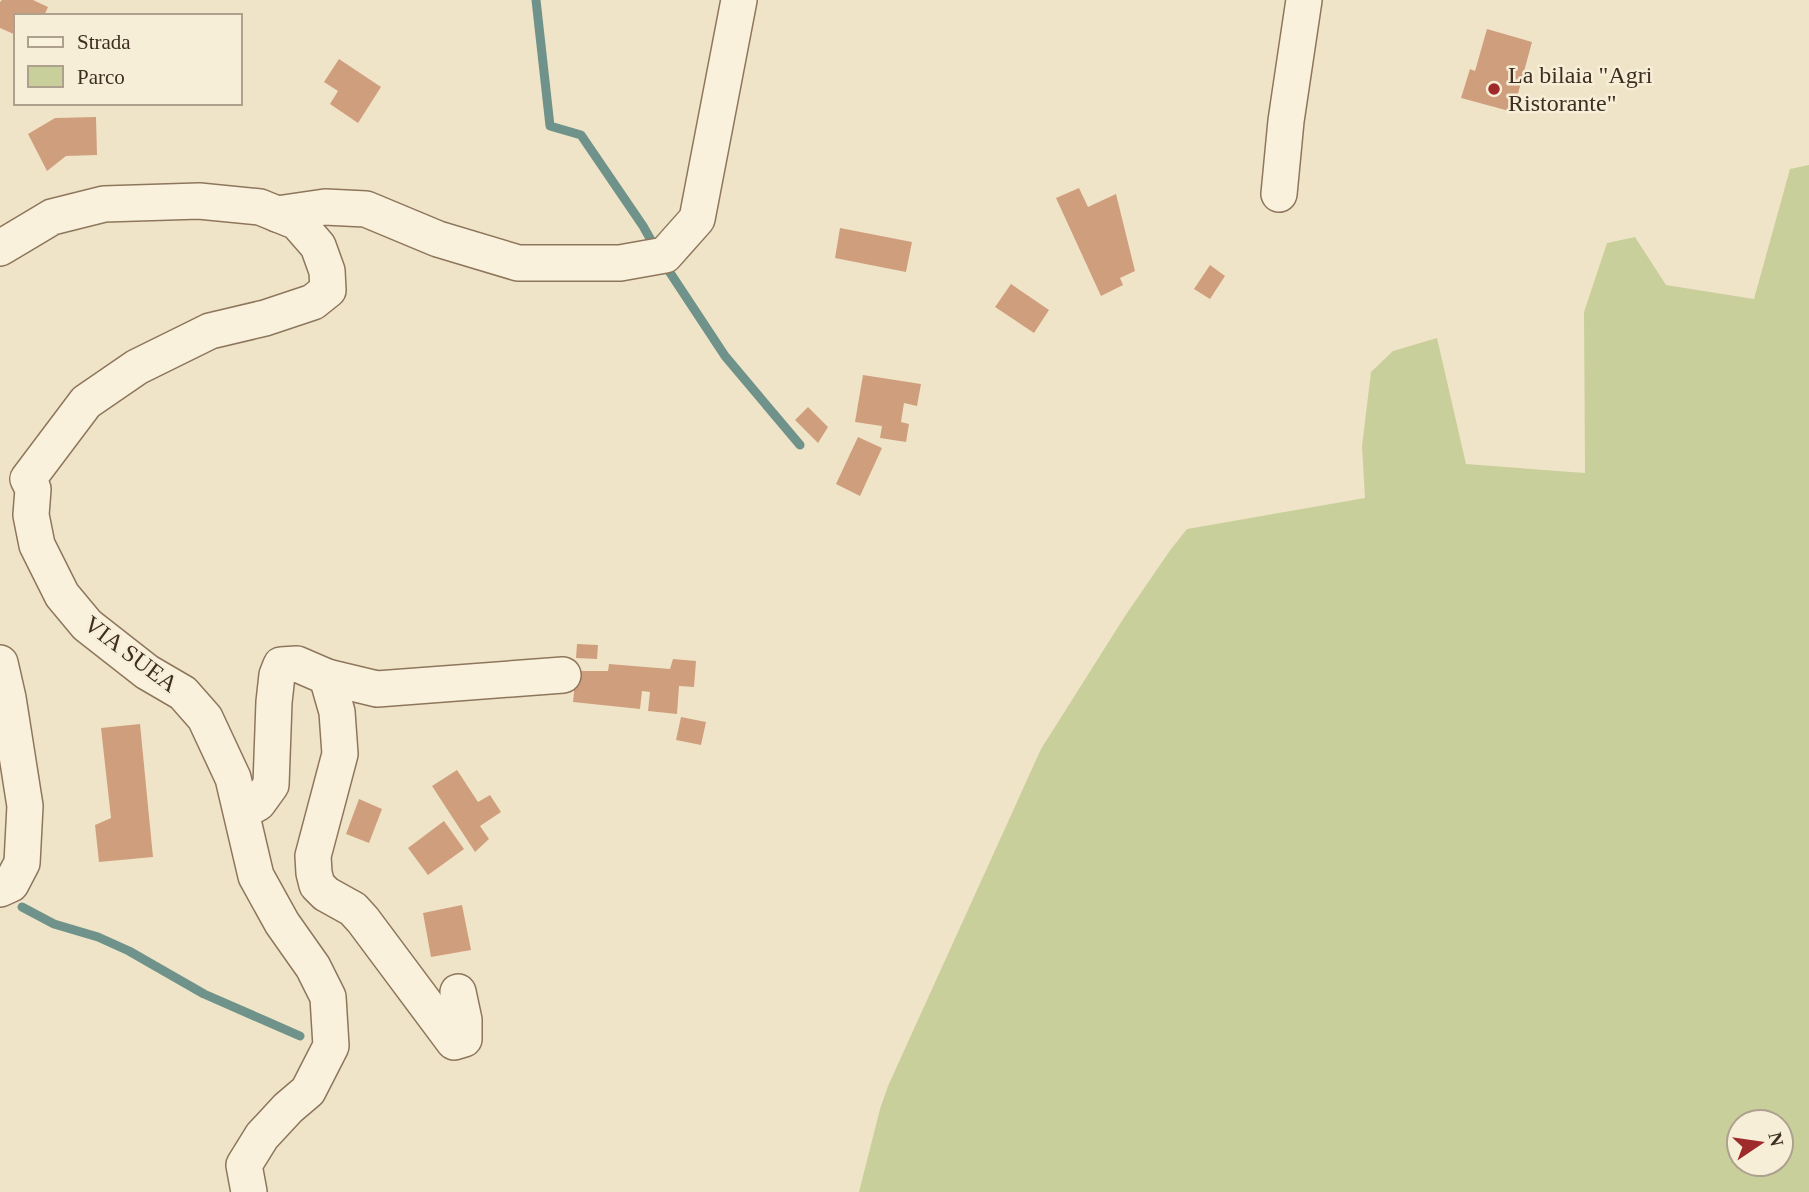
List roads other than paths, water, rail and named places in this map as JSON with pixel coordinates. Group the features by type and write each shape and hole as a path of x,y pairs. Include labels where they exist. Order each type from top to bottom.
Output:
{"street":[{"path":"277,214 325,207 366,209 439,239 518,263 620,263 665,255 697,219 739,0"},
{"path":"1279,194 1286,121 1304,0"},
{"name":"VIA SUEA","path":"0,248 52,217 104,204 199,201 260,207 296,222 318,246 327,271 328,290 313,302 265,318 210,331 137,367 86,402 14,478 33,489 31,515 37,545 62,595 87,625 147,673 183,693 205,718 233,778 256,876 282,923 313,967 328,998 331,1046 308,1091 261,1136 244,1165 249,1192"},
{"path":"0,663 8,698 24,807 22,863 10,884 0,889"},
{"path":"242,813 258,803 271,785 276,675 281,665 297,664 327,677 377,689 563,674"},
{"path":"327,677 337,712 340,754 313,856 317,885 326,894 353,909 363,920 454,1042 464,1040 464,1020 458,992"}],"waterway":[{"path":"536,0 550,126 581,135 656,249"},
{"path":"663,262 725,356 800,445"},
{"path":"22,907 54,924 98,937 129,951 204,994 300,1036"}],"place":[{"name":"La bilaia \"Agri Ristorante\"","path":"1494,89"}]}
